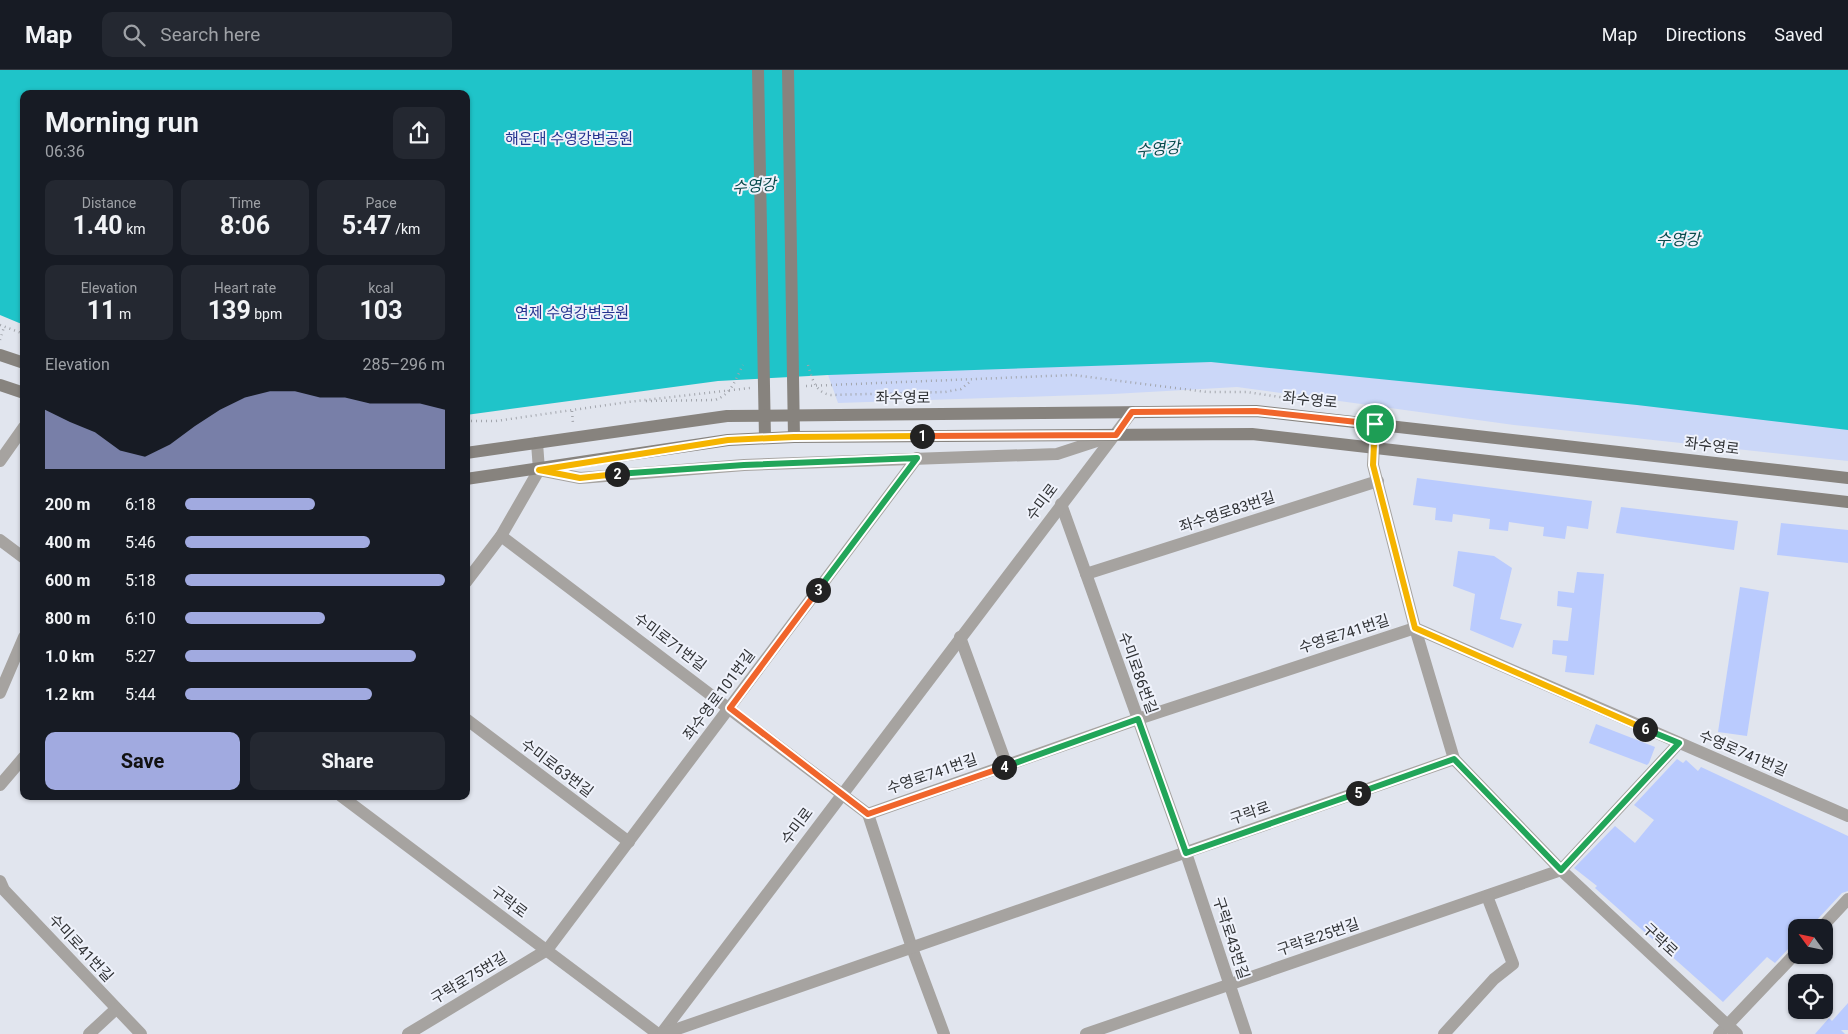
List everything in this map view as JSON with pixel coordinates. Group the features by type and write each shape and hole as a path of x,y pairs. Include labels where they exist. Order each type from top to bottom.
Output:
{"main road":[{"path":"758,70 765,438"},
{"path":"788,70 795,383 794,437"},
{"path":"0,355 20,362"},
{"path":"0,384 20,392"},
{"name":"좌수영로","path":"470,452 727,416 1256,411 1848,478"},
{"path":"470,479 539,470 728,440 794,437 1252,434 1406,450 1848,502"}],"street":[{"name":"수미로","path":"661,1034 1132,412"},
{"path":"1375,424 1373,465 1415,628 1454,759"},
{"path":"0,461 20,433"},
{"path":"539,470 580,478 744,465 1057,454 1116,435"},
{"path":"470,577 501,536 539,470 537,443"},
{"name":"좌수영로101번길","path":"547,950 917,458"},
{"name":"좌수영로83번길","path":"1086,574 1378,481"},
{"name":"수미로86번길","path":"1061,504 1186,853"},
{"name":"수미로71번길","path":"501,536 842,793"},
{"path":"0,540 20,555"},
{"name":"수영로741번길","path":"868,814 1138,719 1415,628 1848,816"},
{"path":"960,637 1007,766"},
{"path":"0,693 20,646"},
{"name":"수미로63번길","path":"470,722 628,842"},
{"path":"1561,870 1679,743"},
{"name":"구락로","path":"346,800 661,1034 1454,759 1561,870 1728,1031"},
{"path":"0,785 20,762"},
{"path":"842,793 868,814 912,948 944,1034"},
{"name":"구락로43번길","path":"1186,853 1246,1034"},
{"name":"구락로25번길","path":"1086,1034 1561,870"},
{"name":"수미로41번길","path":"0,882 4,890 141,1034"},
{"path":"1444,1034 1494,979 1513,964 1487,896"},
{"path":"1829,919 1848,899"},
{"name":"구락로75번길","path":"408,1034 547,950"},
{"path":"1728,1031 1788,962"},
{"path":"89,1034 116,1009"}],"path":[{"path":"0,325 20,332"},
{"path":"0,340 4,326"},
{"path":"628,402 715,400 730,392 743,365"},
{"path":"808,365 816,387 825,394 945,392 961,389 973,380"}],"shaded area":[{"path":"1233,348 1848,417 1848,461 1514,425 1237,387 1113,394 838,403 820,352"}],"water":[{"name":"수영강","path":"0,70 1848,70 1848,430 1637,405 1211,362 828,375 718,381 470,414 470,90 20,90 20,323 0,315"}],"building":[{"path":"1417,478 1592,501 1588,529 1567,526 1565,539 1543,536 1544,527 1509,522 1508,531 1489,529 1490,519 1453,514 1452,522 1435,520 1436,508 1413,505"},
{"path":"1621,507 1738,521 1734,550 1616,533"},
{"path":"1781,523 1848,530 1848,563 1777,555"},
{"path":"1458,551 1494,556 1512,568 1500,619 1522,624 1513,648 1470,630 1475,594 1453,586"},
{"path":"1577,572 1604,574 1594,675 1565,672 1567,656 1552,654 1553,640 1568,641 1572,608 1557,606 1558,591 1574,593"},
{"path":"1740,587 1769,592 1747,736 1718,732"},
{"path":"1596,724 1655,747 1649,763 1647,765 1589,743"},
{"path":"1677,759 1683,763 1686,760 1698,771 1701,767 1848,836 1848,891 1842,893 1818,919 1788,919 1788,949 1775,963 1767,957 1723,1002 1595,888 1597,886 1574,868 1615,826 1635,843 1654,820 1634,805"},
{"path":"1848,1003 1848,1030 1841,1030 1845,1034 1815,1034 1828,1019 1832,1021"}],"route":[{"path":"1256,411 1375,424 1373,465 1415,628 1679,743 1561,870 1454,759 1186,853 1138,719 868,814 730,708 917,458 744,465 648,471 580,478 539,470 728,440 794,437 1116,435 1132,412 1256,411"}],"park label":[{"name":"해운대 수영강변공원","path":"569,139"},
{"name":"연제 수영강변공원","path":"572,313"}]}
